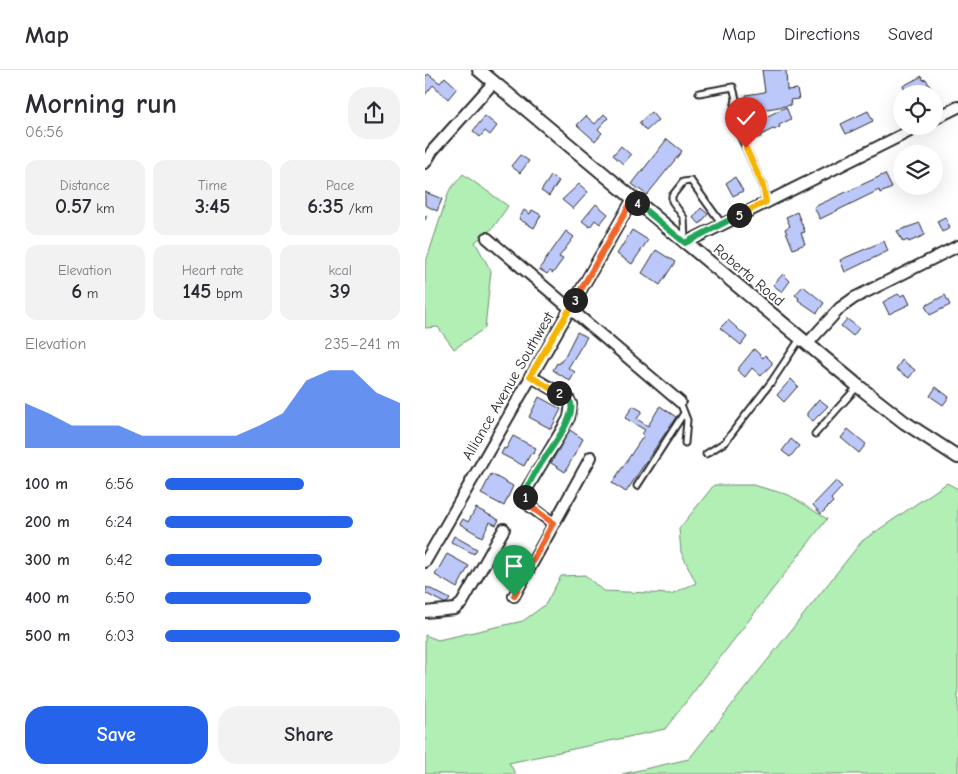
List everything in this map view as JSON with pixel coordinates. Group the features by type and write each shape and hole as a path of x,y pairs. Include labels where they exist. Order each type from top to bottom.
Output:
{"street":[{"name":"Roberta Road","path":"479,70 858,386 904,422 958,457"},
{"path":"425,162 433,150 494,82"},
{"path":"943,115 958,108"},
{"path":"685,243 902,135"},
{"name":"Alliance Avenue Southwest","path":"425,562 633,199"},
{"path":"487,238 680,402"},
{"path":"803,341 854,298 958,246"},
{"path":"530,376 568,398 571,404 569,418 525,492 525,499 530,506 553,523"},
{"path":"514,596 591,457"},
{"path":"425,612 455,609 462,603 504,529"}],"lane":[{"path":"699,93 733,87 736,100 733,118 763,186 766,202"},
{"path":"685,243 683,218 672,201 671,196 683,182 691,181 722,224"},
{"path":"706,454 725,442 803,341"},
{"path":"815,434 858,386"},
{"path":"680,402 687,420 685,443"},
{"path":"637,486 684,413"}],"green space":[{"path":"463,174 508,206 493,228 475,242 491,271 485,328 454,349 438,327 425,328 425,265 449,191"},
{"path":"947,483 958,489 958,774 622,774 689,759 862,541"},
{"path":"714,485 753,485 789,495 827,519 665,729 509,763 516,774 425,774 425,635 438,640 523,621 545,605 561,576 585,575 603,591 671,594 696,583 681,552 679,529"}],"building":[{"path":"762,70 786,70 787,90 797,89 799,99 790,100 791,105 749,112 746,95 765,92"},
{"path":"428,74 440,83 445,77 457,88 448,99 433,85 425,95 425,77"},
{"path":"922,76 923,80 926,79 929,85 905,85"},
{"path":"786,107 791,119 779,125 780,127 761,135 761,137 747,141 742,129"},
{"path":"868,111 873,121 846,134 841,124"},
{"path":"651,112 658,120 646,131 639,123"},
{"path":"604,114 608,118 598,129 602,133 595,141 577,125 586,116 595,124"},
{"path":"485,116 497,126 490,135 485,131 480,137 473,131"},
{"path":"667,139 682,151 647,195 632,184"},
{"path":"621,146 631,155 623,164 613,155"},
{"path":"520,155 529,161 520,173 511,166"},
{"path":"885,174 892,188 880,193 879,190 820,219 814,207"},
{"path":"551,176 559,181 549,196 541,191"},
{"path":"735,177 743,191 733,196 726,183"},
{"path":"579,184 588,192 573,209 562,200"},
{"path":"425,192 442,199 437,211 425,205"},
{"path":"596,204 608,214 600,224 595,220 590,227 582,221"},
{"path":"701,208 708,214 700,224 693,218"},
{"path":"524,210 530,214 532,210 541,215 534,228 519,219"},
{"path":"797,212 805,232 801,233 805,244 793,249 785,229 790,226 786,217"},
{"path":"945,217 950,228 942,232 937,221"},
{"path":"920,223 925,235 909,242 908,240 903,242 897,231"},
{"path":"632,230 648,240 632,264 617,254"},
{"path":"566,231 574,237 559,257 563,259 553,273 550,271 547,274 539,269"},
{"path":"884,241 888,251 845,272 840,260"},
{"path":"656,250 675,262 660,285 642,273"},
{"path":"783,274 790,281 782,292 773,285"},
{"path":"803,286 824,303 817,313 798,300 799,298 795,295"},
{"path":"898,294 900,296 905,294 910,304 889,314 883,302"},
{"path":"945,295 950,305 930,315 925,306"},
{"path":"847,319 859,328 853,336 841,326"},
{"path":"728,320 747,337 741,345 720,328"},
{"path":"577,332 587,337 568,368 575,372 570,381 553,370 557,363 559,364 565,356"},
{"path":"754,349 763,358 765,355 772,364 761,376 752,368 745,377 737,370"},
{"path":"902,360 915,370 909,378 896,369"},
{"path":"791,379 798,386 784,402 777,395"},
{"path":"936,387 949,397 943,405 930,396"},
{"path":"539,397 561,409 551,429 529,417"},
{"path":"819,399 828,406 813,421 807,416 807,413"},
{"path":"633,406 642,411 637,419 648,426 660,406 676,417 626,492 612,483 644,435 642,434 645,430 625,418"},
{"path":"848,429 866,444 859,453 841,438"},
{"path":"570,430 583,439 565,472 551,463"},
{"path":"513,436 536,448 524,466 501,454"},
{"path":"791,439 799,446 790,457 782,451"},
{"path":"491,474 513,486 504,506 481,494"},
{"path":"836,481 842,487 831,499 833,502 821,514 813,505"},
{"path":"476,508 499,520 496,525 490,522 482,537 460,524 463,519 468,522"},
{"path":"454,536 477,549 474,554 451,542"},
{"path":"447,554 469,566 457,588 435,575"},
{"path":"427,587 450,599 447,603 444,603 425,593"}],"route":[{"path":"514,596 553,523 530,506 525,499 525,492 571,413 571,404 568,398 530,376 633,199 685,243 766,202 763,186 746,148"}]}
